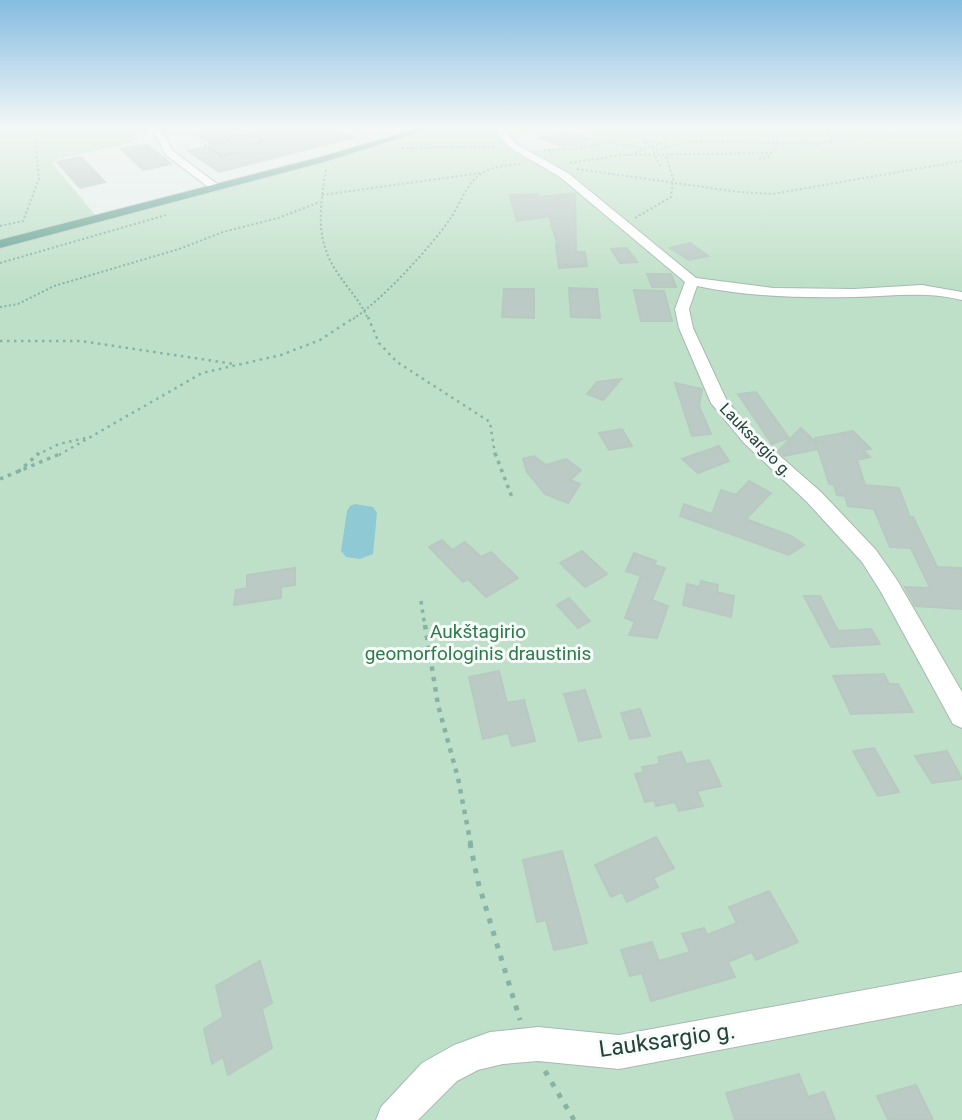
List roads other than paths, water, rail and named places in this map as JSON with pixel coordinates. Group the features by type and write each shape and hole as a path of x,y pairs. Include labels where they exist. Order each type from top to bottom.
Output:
{"main road":[{"path":"0,244 249,179"}],"street":[{"path":"204,179 216,188"},
{"path":"569,179 692,281 746,290 851,293 932,289 962,296"},
{"name":"Lauksargio g.","path":"692,281 682,309 686,328 719,403 750,439 814,497 869,556 889,586 962,716"},
{"name":"Lauksargio g.","path":"394,1120 435,1075 465,1058 500,1048 528,1044 589,1052 619,1052 962,988"}],"water":[{"path":"355,504 373,507 377,513 373,554 360,559 346,557 341,551 347,511"}],"park label":[{"name":"Aukštagirio geomorfologinis draustinis","path":"478,642"}]}
